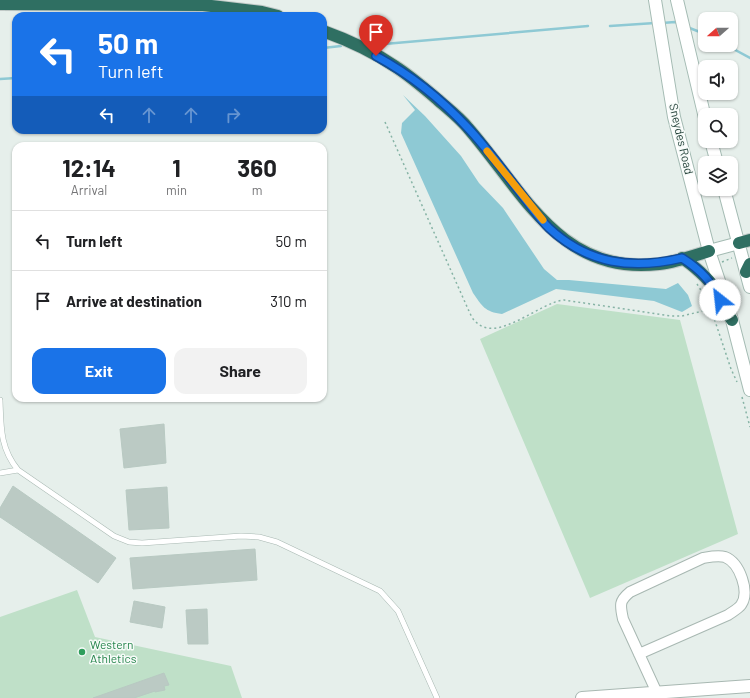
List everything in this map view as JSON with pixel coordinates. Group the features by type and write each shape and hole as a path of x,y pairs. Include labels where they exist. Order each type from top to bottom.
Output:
{"highway":[{"path":"0,4 203,4 262,12"},
{"path":"327,33 367,50 396,66 442,104 467,127 549,228 567,242 608,262 630,265 659,264 709,251"},
{"path":"682,258 714,287 732,320"}],"main road":[{"name":"Sneydes Road","path":"655,0 674,117 709,251 732,320 750,390"},
{"path":"677,0 702,108"},
{"path":"726,196 743,246 748,268 750,287"},
{"path":"709,251 743,246"},
{"path":"582,698 750,687"}],"street":[{"path":"639,654 728,614 741,606 746,595 741,577 735,564 725,557 713,556 703,558 630,592 622,599 620,608 623,619 639,654 657,693"}],"lane":[{"path":"0,400 3,445 8,459 18,470 114,536 129,542 142,543 241,536 259,537 277,542 380,591 398,611 436,698"},
{"path":"0,473 18,470"}],"path":[{"path":"385,122 475,322 489,329 496,329 552,302 564,300 671,316 682,316 711,309"},
{"path":"713,264 743,246"}],"green space":[{"path":"557,304 680,320 738,534 590,598 480,339"},
{"name":"Western Athletics","path":"77,590 95,637 231,666 242,698 0,698 0,617"}],"water":[{"path":"403,95 425,116 461,156 479,183 503,208 544,269 557,280 666,289 678,283 688,295 692,306 682,312 654,301 556,289 502,314 492,312 484,308 473,293 401,133 402,123 415,110"}],"building":[{"path":"164,424 166,463 124,468 120,429"},
{"path":"13,486 116,558 98,583 0,517 0,508"},
{"path":"167,487 169,528 129,530 126,490"},
{"path":"255,549 257,580 133,589 130,558"},
{"path":"134,601 165,607 162,628 130,622"},
{"path":"207,609 208,644 188,644 186,610"},
{"path":"164,673 169,685 164,686 165,690 155,691 134,698 93,698"}],"waterway":[{"path":"662,23 675,22 679,24"},
{"path":"610,26 655,23"},
{"path":"373,45 588,26"},
{"path":"687,27 698,31"},
{"path":"327,48 341,46"},
{"path":"738,52 750,58"},
{"path":"0,79 12,78"}],"slow traffic":[{"path":"487,151 543,220"}],"place":[{"name":"Western Athletics","path":"82,652"}],"route":[{"path":"376,56 396,66 414,80 467,127 549,228 567,242 608,262 630,265 659,264 682,258 714,287 720,300"}]}
